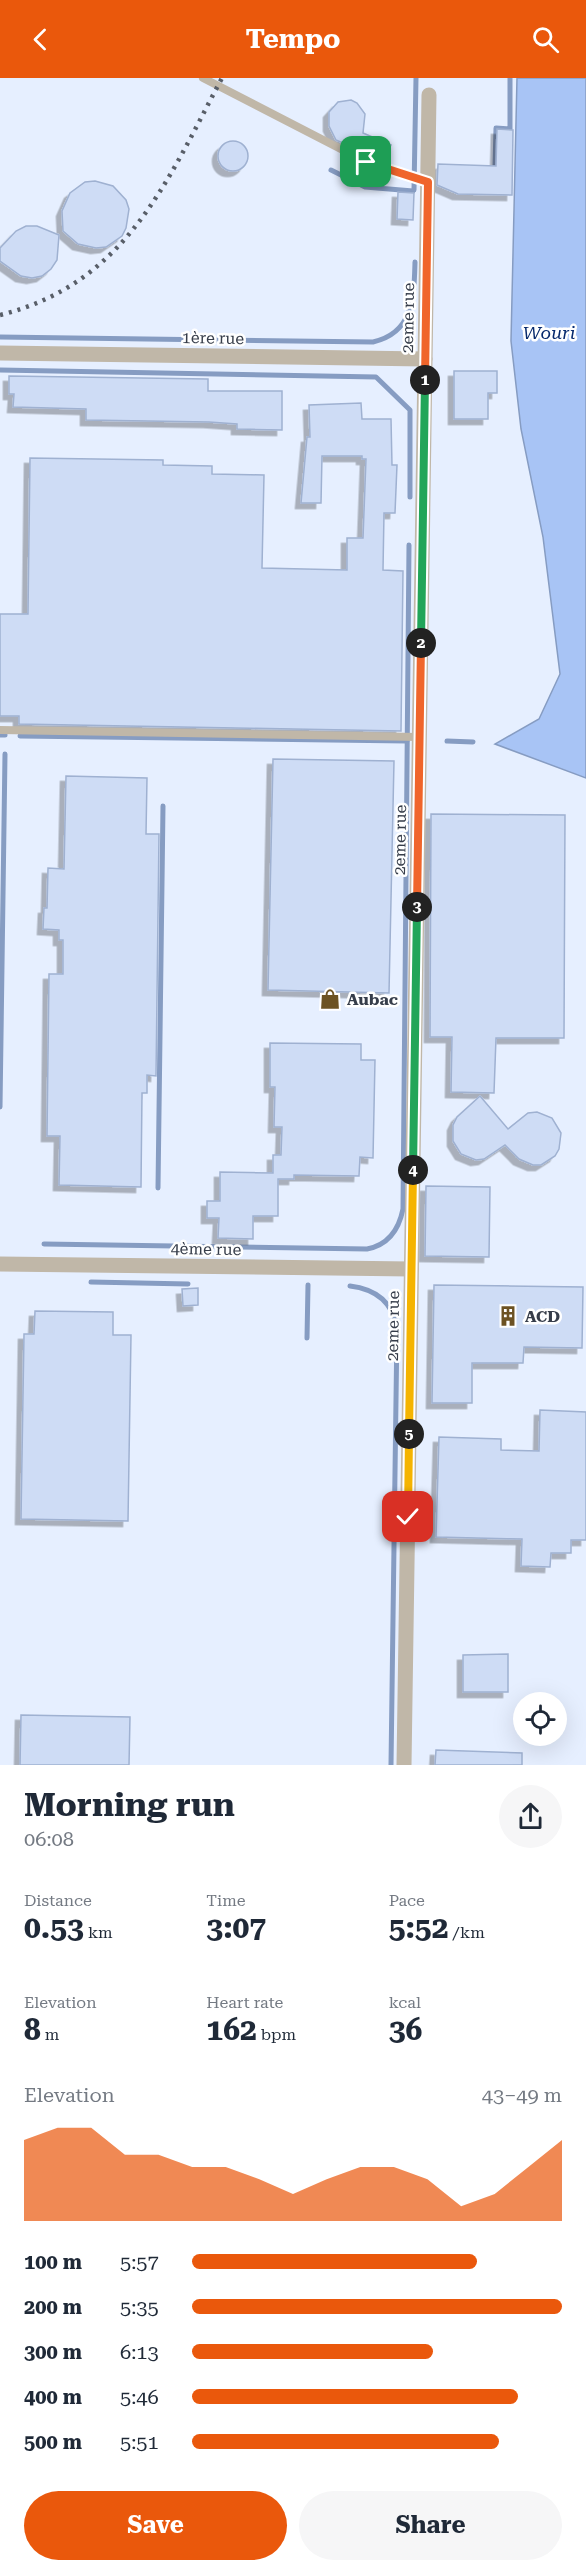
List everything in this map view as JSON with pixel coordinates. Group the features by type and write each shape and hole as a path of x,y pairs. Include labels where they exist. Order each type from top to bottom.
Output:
{"street":[{"name":"2eme rue","path":"404,1765 429,95"},
{"name":"1ère rue","path":"0,353 425,359"},
{"name":"4ème rue","path":"0,1264 411,1269"}],"lane":[{"path":"203,78 366,162 428,182"},
{"path":"0,730 419,737"}],"shaded area":[{"path":"0,78 517,78 513,225 521,429 543,537 560,674 539,719 496,744 586,778 586,1765 0,1765"}],"water":[{"name":"Wouri","path":"517,78 586,78 586,778 495,744 539,719 560,674 543,537 521,429 511,341"}],"building":[{"path":"351,100 357,103 365,114 363,133 391,145 384,161 336,140 329,126 329,112 338,102"},
{"path":"497,129 513,130 512,195 458,194 437,185 438,164 496,166"},
{"path":"233,141 244,145 248,156 244,167 233,171 222,167 218,156 222,145"},
{"path":"95,181 113,186 126,200 129,209 126,228 122,236 106,247 96,248 78,244 63,231 62,211 70,193 85,182"},
{"path":"398,192 414,193 413,220 397,219"},
{"path":"26,226 37,226 59,235 57,260 42,276 32,278 21,276 0,261 0,248 16,231"},
{"path":"454,371 497,371 497,393 488,393 488,419 454,419"},
{"path":"9,376 208,379 208,391 282,391 282,430 237,429 237,424 209,422 86,420 86,409 13,407 14,394 9,394"},
{"path":"361,403 362,419 391,419 392,465 397,465 395,513 384,513 383,570 403,571 401,731 19,724 19,716 0,716 0,614 28,614 30,458 163,460 163,465 212,466 212,474 264,475 262,568 347,570 347,538 363,538 366,459 362,459 362,456 322,456 321,503 301,503 307,437 310,437 309,405"},
{"path":"273,759 394,761 389,993 268,990"},
{"path":"66,776 147,778 146,834 159,834 156,1076 147,1075 147,1093 142,1093 141,1187 59,1185 60,1136 47,1136 49,974 63,974 63,940 59,940 59,930 43,929 44,908 47,908 48,868 64,869"},
{"path":"431,814 565,815 564,1038 496,1038 494,1093 451,1092 452,1037 430,1037"},
{"path":"270,1043 361,1044 361,1060 375,1060 373,1158 360,1157 359,1176 294,1175 294,1179 278,1179 278,1216 253,1216 253,1239 218,1238 219,1218 207,1218 207,1201 220,1201 220,1172 273,1173 273,1155 281,1155 282,1127 274,1127 275,1087 270,1087"},
{"path":"480,1096 508,1129 528,1113 537,1112 552,1118 561,1133 559,1149 555,1156 541,1165 533,1165 519,1159 505,1145 484,1159 476,1160 461,1154 453,1141 453,1125 457,1117"},
{"path":"426,1186 490,1187 489,1257 425,1256"},
{"name":"ACD","path":"434,1285 583,1287 582,1348 524,1347 523,1363 472,1363 472,1403 432,1403"},
{"path":"198,1288 198,1305 183,1306 182,1289"},
{"path":"35,1311 113,1312 113,1335 131,1335 128,1521 21,1519 24,1334 34,1334"},
{"path":"540,1410 586,1412 586,1540 571,1540 571,1553 551,1553 550,1567 521,1566 522,1539 436,1537 439,1437 501,1439 501,1450 539,1451"},
{"path":"508,1654 508,1692 463,1692 463,1655"},
{"path":"21,1715 130,1717 129,1765 20,1765"},
{"path":"436,1750 522,1753 522,1765 435,1765"}],"waterway":[{"path":"414,190 416,78"},
{"path":"495,166 496,128 510,129 510,78"},
{"path":"331,170 365,187 413,191"},
{"path":"0,337 373,342 387,337 404,322 412,300 415,262"},
{"path":"0,370 376,377 410,410 410,497"},
{"path":"44,1244 367,1249 387,1240 399,1223 403,1209 409,545"},
{"path":"0,735 5,735"},
{"path":"20,736 407,741"},
{"path":"447,741 473,742"},
{"path":"0,1107 5,754"},
{"path":"158,1188 163,806"},
{"path":"91,1282 188,1284"},
{"path":"307,1338 308,1285"},
{"path":"350,1286 375,1293 387,1303 397,1327 391,1765"}],"railway":[{"path":"0,315 43,300 80,279 111,254 138,224 161,190 222,78"}],"place":[{"name":"Aubac","path":"330,999"},
{"name":"ACD","path":"508,1316"}],"route":[{"path":"366,162 428,182 408,1517"}]}
